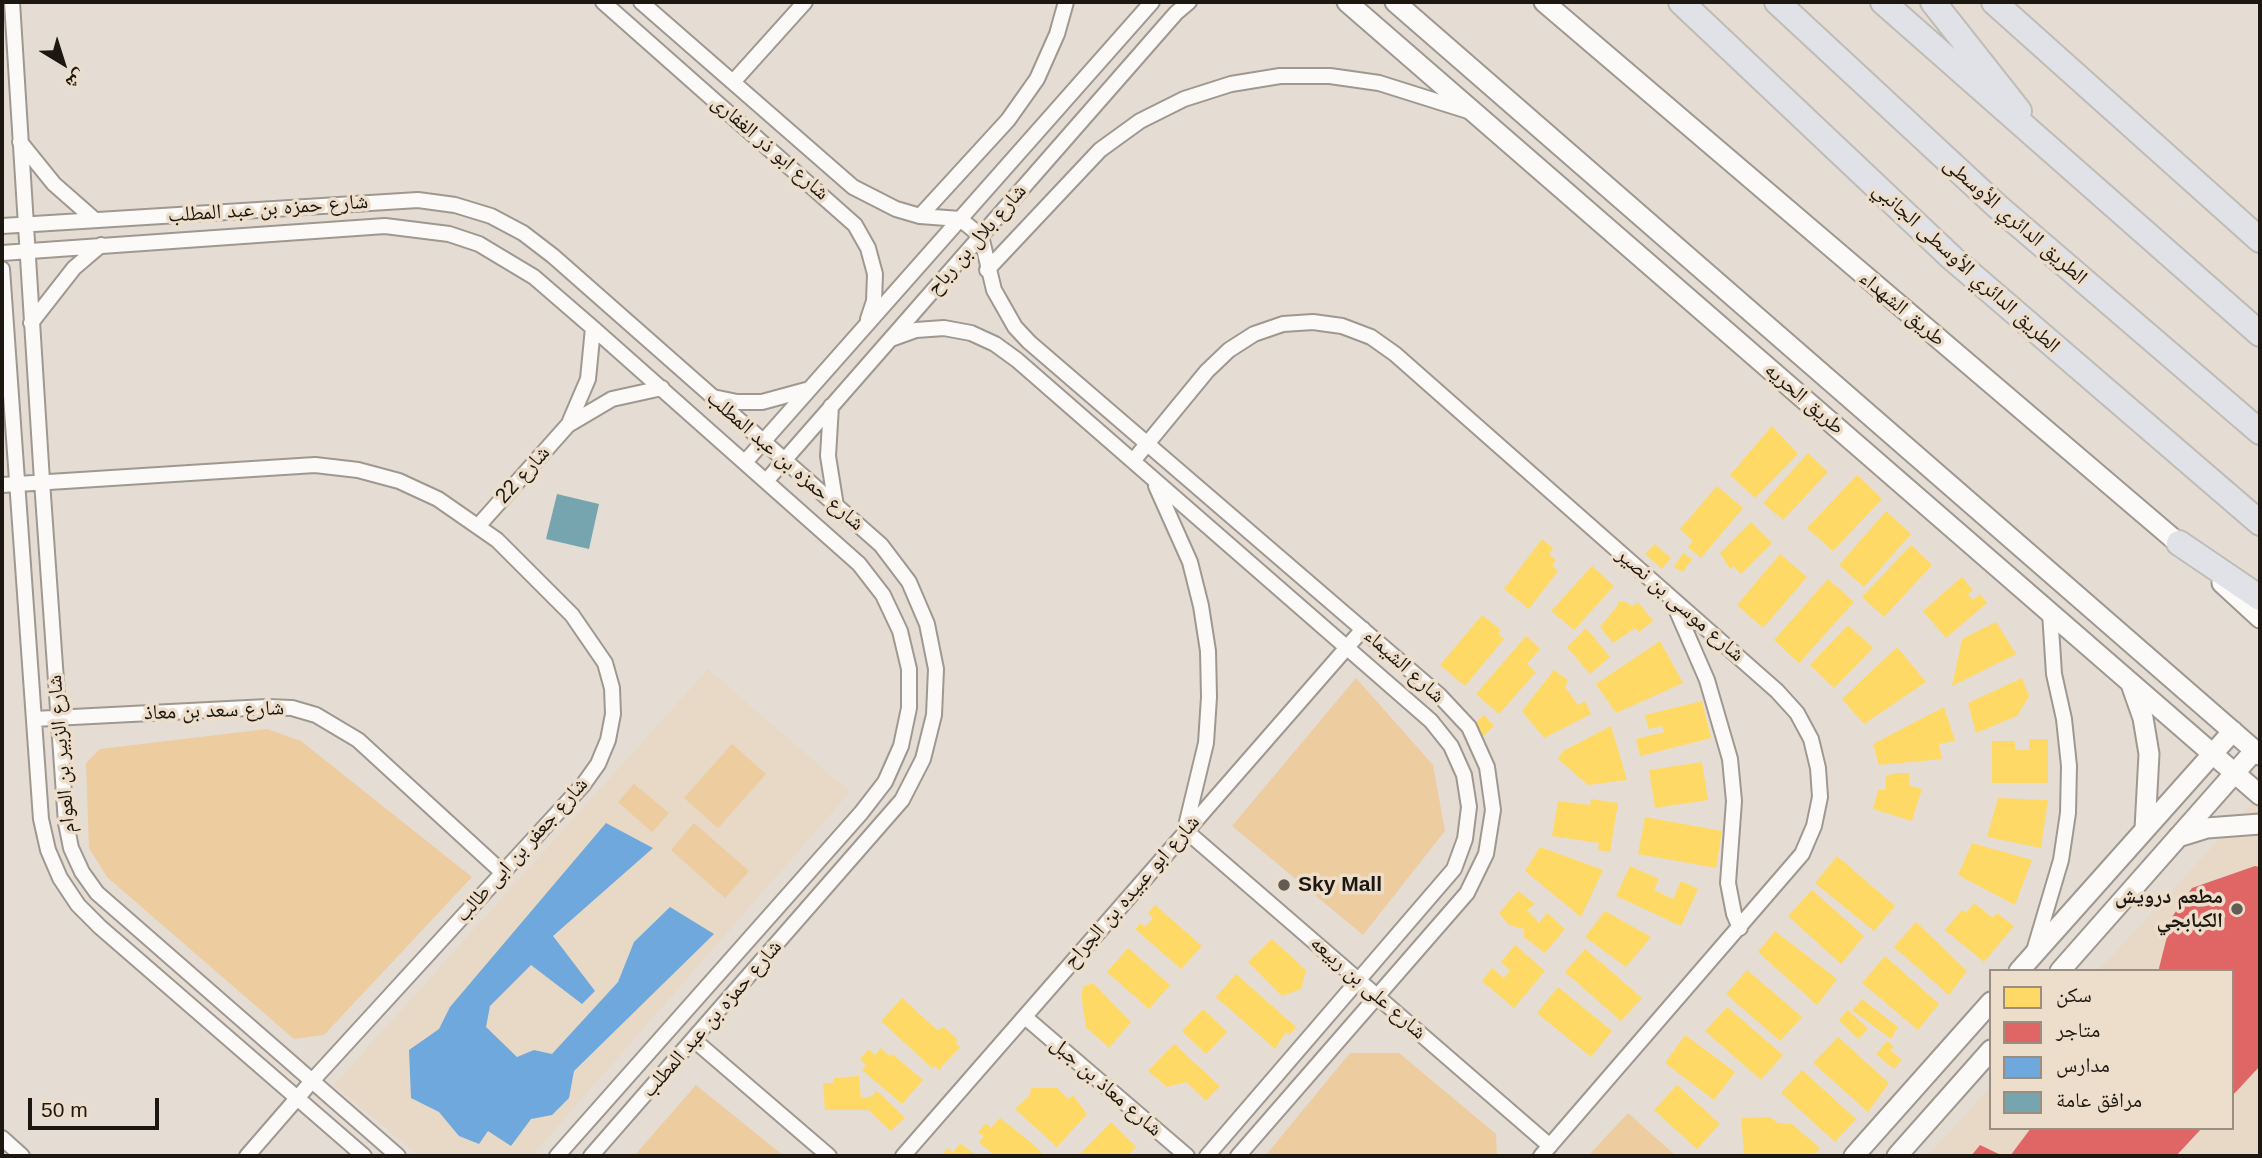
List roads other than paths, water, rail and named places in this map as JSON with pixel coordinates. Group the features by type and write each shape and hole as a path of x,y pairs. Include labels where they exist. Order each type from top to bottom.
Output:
{"highway":[{"name":"الطريق الدائري الأوسطى الجانبي","path":"1681,2 1952,258 2260,523"},
{"name":"الطريق الدائري الأوسطى","path":"1777,2 1997,206 2260,432"},
{"path":"1883,2 2260,334"},
{"path":"1933,2 2047,148"},
{"path":"1994,2 2260,240"},
{"path":"2179,543 2260,598"}],"street":[{"path":"12,2 26,251"},
{"name":"شارع ابو ذر الغفارى","path":"603,2 855,225 868,248 875,274 874,300 866,326"},
{"name":"شارع ابو ذر الغفارى","path":"641,2 853,187 874,200 920,216 960,219"},
{"path":"733,82 805,2"},
{"path":"920,216 1008,120 1037,79 1057,34 1066,2"},
{"name":"شارع بلال بن رباح","path":"746,461 1152,2"},
{"name":"شارع بلال بن رباح","path":"767,480 1176,13 1189,2"},
{"name":"طريق الحريه","path":"1347,2 2260,795"},
{"name":"طريق الحريه","path":"1395,2 2258,752"},
{"name":"طريق الشهداء","path":"1544,2 2179,543 2260,618"},
{"path":"987,270 1100,150 1151,116 1184,99 1231,84 1280,76 1330,76 1379,83 1476,114 1497,90"},
{"path":"20,142 54,184 95,220"},
{"name":"شارع حمزه بن عبد المطلب","path":"2,226 418,200 455,205 491,216 523,233 553,256 881,545 909,582 927,624 935,680 934,715 923,759 902,800 591,1156"},
{"path":"257,210 259,234"},
{"path":"960,219 981,236"},
{"name":"شارع حمزه بن عبد المطلب","path":"2,253 385,226 449,234 508,259 593,328 859,564 883,595 900,631 909,669 909,708 901,746 885,782 861,813 556,1156"},
{"name":"شارع الشيماء","path":"981,236 987,270 1004,309 1029,342 1439,695 1469,727 1487,767 1493,810 1486,854 1467,893 1238,1156"},
{"path":"31,323 74,268 100,246"},
{"name":"شارع الزبير بن العوام","path":"26,251 58,718 66,823 71,848 82,872 97,893 398,1156"},
{"name":"شارع الزبير بن العوام","path":"2,269 41,819 48,850 60,878 78,905 364,1156"},
{"path":"1710,317 1731,294"},
{"name":"شارع موسى بن نصير","path":"1133,461 1207,371 1228,350 1254,334 1283,324 1313,322 1342,326 1371,337 1395,354 1671,597 1777,691 1797,713 1811,739 1818,768 1818,807 1814,826 1802,854 1741,928 1546,1151"},
{"name":"شارع 22","path":"568,425 588,379 593,328"},
{"name":"شارع الشيماء","path":"891,339 916,330 944,328 971,333 995,344 1431,721 1451,746 1464,775 1469,807 1465,839 1454,869 1207,1156"},
{"name":"شارع 22","path":"479,525 568,425 612,399 662,388"},
{"path":"713,397 737,402 762,402 811,388"},
{"path":"831,407 828,456 836,506"},
{"name":"شارع جعفر بن ابى طالب","path":"2,485 315,465 358,470 399,481 438,499 479,525 572,615 605,663 612,688 613,714 608,740 598,764 247,1156"},
{"path":"1152,478 1173,519 1190,562 1208,651 1206,743 1185,830"},
{"path":"1671,597 1707,680 1730,760 1734,800 1728,883 1734,914 1741,928"},
{"path":"2033,954 2061,860 2068,813 2069,766 2064,719 2053,674 2050,612"},
{"name":"شارع ابو عبيده بن الجراح","path":"903,1156 1363,629"},
{"path":"2131,683 2143,718 2149,754 2145,829"},
{"name":"شارع سعد بن معاذ","path":"34,719 267,707 292,708 316,715 358,740 502,872"},
{"path":"2021,969 2233,731"},
{"path":"2062,969 2234,773 2258,752"},
{"path":"2177,838 2207,828 2260,824"},
{"name":"شارع على بن ربيعه","path":"1185,830 1377,996 1546,1151"},
{"path":"1854,1156 1989,1004"},
{"name":"شارع معاذ بن جبل","path":"1025,1017 1187,1156"},
{"path":"694,1040 829,1156"},
{"path":"1898,1156 1989,1052"},
{"path":"2,1138 22,1156"}],"place":[{"name":"Sky Mall","path":"1284,885"},
{"name":"مطعم درويش الكبابجي","path":"2237,909"}]}
